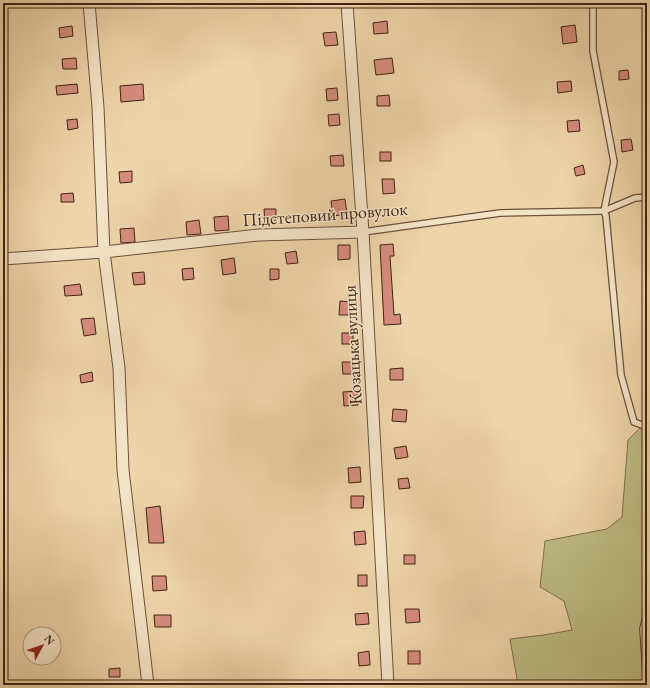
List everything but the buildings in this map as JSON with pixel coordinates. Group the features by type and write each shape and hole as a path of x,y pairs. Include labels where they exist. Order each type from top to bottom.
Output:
{"street":[{"path":"89,3 98,107 104,252 118,368 123,470 148,685"},
{"name":"Козацька вулиця","path":"347,3 363,232 388,685"},
{"name":"Підстеповий провулок","path":"3,259 104,252 259,235 363,232"}],"lane":[{"path":"594,3 593,51 614,162 604,211 621,375 634,422 647,427"},
{"name":"Підстеповий провулок","path":"363,232 500,213 604,211 635,198 647,197"},
{"path":"647,612 643,629 647,685"}],"shaded area":[{"path":"647,421 647,685 518,685 510,639 572,630 564,601 540,587 545,541 607,529 622,517 628,440"}]}
